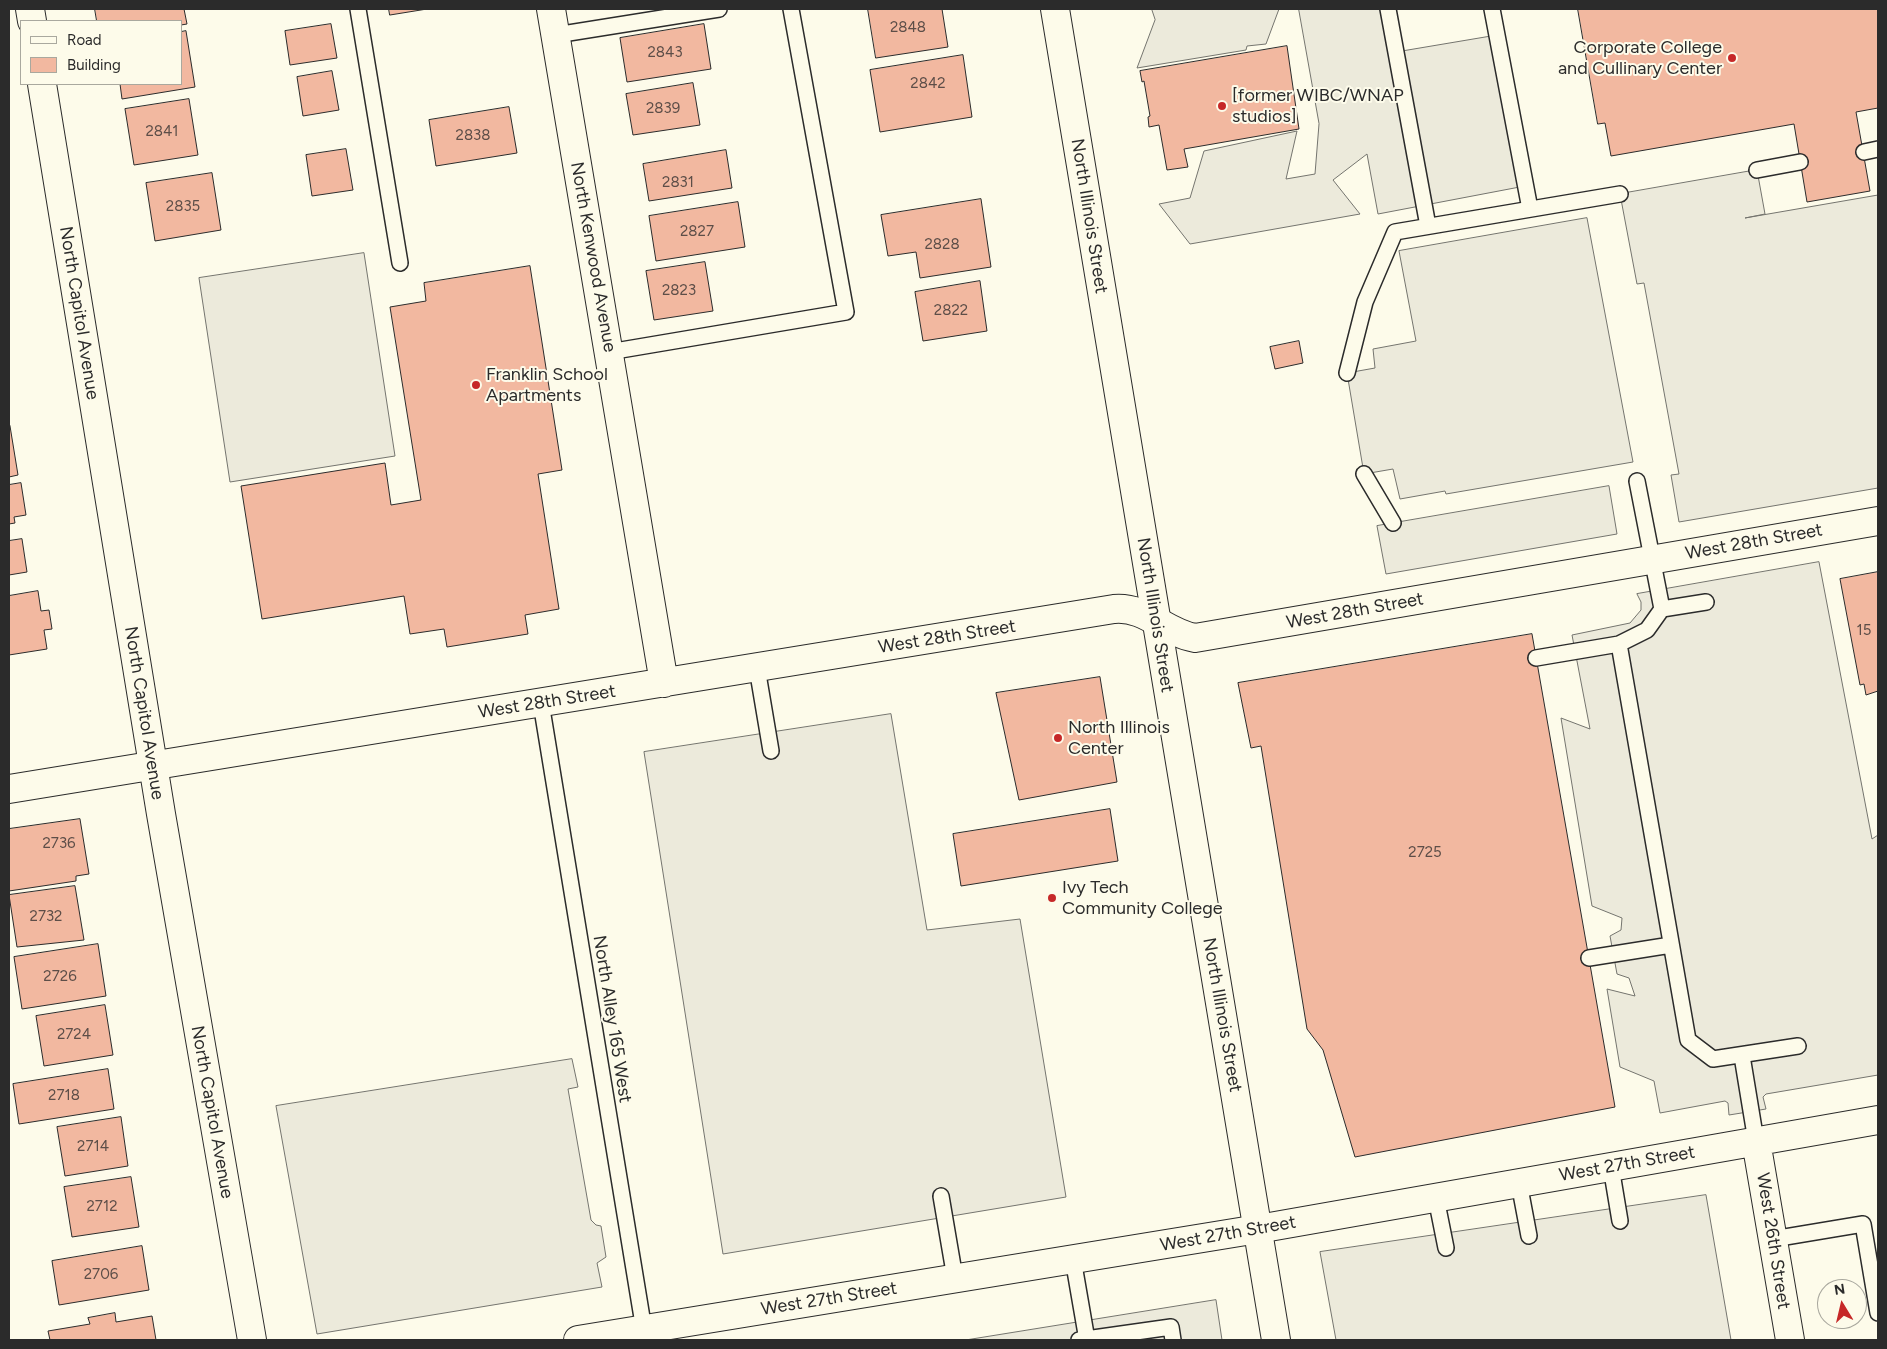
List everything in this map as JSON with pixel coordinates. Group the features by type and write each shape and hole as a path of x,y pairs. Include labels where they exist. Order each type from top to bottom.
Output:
{"street":[{"name":"North Kenwood Avenue","path":"551,9 664,683"},
{"name":"North Illinois Street","path":"1055,9 1276,1340"},
{"name":"North Capitol Avenue","path":"42,85 152,765 252,1340"},
{"name":"West 28th Street","path":"9,789 1119,609 1137,611 1156,623 1186,637 1195,638 1878,521"},
{"name":"West 27th Street","path":"578,1340 644,1335 955,1278 1258,1229 1878,1120"},
{"name":"West 26th Street","path":"1756,1141 1790,1340"}],"lane":[{"path":"358,9 400,262"},
{"path":"556,35 719,9"},
{"path":"609,352 846,312 791,9"},
{"path":"1388,9 1428,226"},
{"path":"1492,9 1530,209"},
{"path":"1756,170 1800,162"},
{"path":"1347,373 1365,302 1395,232 1620,194"},
{"path":"1364,474 1393,523"},
{"path":"1637,481 1662,609"},
{"path":"1536,658 1619,644 1647,630 1662,609 1706,602"},
{"path":"1619,644 1688,1040 1713,1059 1798,1046"},
{"path":"757,668 771,752"},
{"name":"North Alley 165 West","path":"541,703 644,1335"},
{"path":"1589,958 1671,945"},
{"path":"1742,1056 1756,1141"},
{"path":"1610,1167 1620,1221"},
{"path":"1519,1184 1529,1236"},
{"path":"940,1196 955,1278"},
{"path":"1436,1198 1446,1248"},
{"path":"1773,1239 1863,1224 1878,1313"},
{"path":"1073,1259 1084,1340 1171,1326 1173,1340"}],"shaded area":[{"path":"1152,9 1279,9 1266,44 1247,46 1246,50 1137,68 1155,20"},
{"path":"1299,9 1388,9 1396,52 1497,35 1525,186 1378,214 1367,154 1333,180 1360,214 1190,244 1159,204 1190,198 1204,151 1297,131 1286,179 1315,174 1319,124"},
{"path":"1757,170 1765,214 1745,218 1878,195 1878,488 1679,522 1671,475 1679,474 1644,283 1637,284 1620,194"},
{"path":"1587,218 1633,462 1446,494 1445,491 1400,499 1393,469 1364,474 1347,373 1375,368 1373,349 1416,341 1399,251"},
{"path":"364,253 395,456 230,482 199,278"},
{"path":"1609,486 1617,534 1386,574 1377,526"},
{"path":"1819,562 1872,839 1878,835 1878,1075 1766,1094 1763,1097 1766,1109 1729,1115 1728,1103 1725,1101 1660,1113 1654,1081 1620,1067 1607,989 1635,996 1629,978 1617,974 1610,936 1621,930 1622,918 1592,906 1561,718 1590,729 1572,635 1630,623 1641,610 1641,602 1637,594"},
{"path":"891,714 927,930 1020,919 1066,1197 723,1254 644,752"},
{"path":"572,1059 578,1087 568,1089 591,1220 596,1225 601,1226 606,1257 597,1263 602,1287 317,1334 276,1106"},
{"path":"1706,1195 1731,1340 1336,1340 1320,1252"},
{"path":"1216,1300 1222,1340 966,1340"}],"building":[{"path":"95,9 184,9 187,24 182,25 182,20 97,20"},
{"path":"389,9 427,9 390,15"},
{"path":"868,9 942,9 948,47 876,58"},
{"name":"Corporate College and Cullinary Center","path":"1578,9 1878,9 1878,108 1856,112 1870,191 1807,202 1794,124 1611,156 1605,123 1598,124"},
{"path":"331,24 337,58 290,65 285,31"},
{"path":"704,24 711,69 627,82 620,38"},
{"path":"186,31 195,87 122,99 120,85 182,85 182,32"},
{"name":"[former WIBC/WNAP studios]","path":"1287,46 1299,129 1184,149 1188,167 1167,170 1159,125 1149,127 1148,117 1150,116 1144,81 1142,82 1140,71"},
{"path":"963,55 972,117 880,132 870,70"},
{"path":"332,71 339,110 303,116 297,77"},
{"path":"693,83 700,125 633,135 626,94"},
{"path":"189,99 198,155 134,165 125,109"},
{"path":"509,107 517,153 436,166 429,120"},
{"path":"346,149 353,190 312,196 306,155"},
{"path":"726,150 732,188 649,201 643,164"},
{"path":"212,173 221,230 155,241 146,183"},
{"path":"981,199 991,267 920,278 916,252 888,256 881,215"},
{"path":"738,202 745,247 656,261 649,216"},
{"path":"705,262 713,311 654,320 646,271"},
{"name":"Franklin School Apartments","path":"530,266 562,470 538,474 559,609 525,615 528,634 447,647 444,629 410,634 404,596 262,619 241,486 385,463 391,505 421,500 390,307 426,301 424,283"},
{"path":"980,281 987,331 923,341 915,292"},
{"path":"1299,341 1303,363 1275,369 1270,347"},
{"path":"9,427 18,475 9,477"},
{"path":"21,483 26,515 14,517 15,523 9,524 9,485"},
{"path":"22,539 27,572 9,575 9,541"},
{"path":"1878,572 1878,691 1866,695 1864,684 1860,685 1840,579"},
{"path":"38,591 41,611 49,610 52,629 44,630 47,649 9,655 9,596"},
{"path":"1532,634 1615,1107 1355,1157 1323,1050 1307,1029 1261,746 1251,748 1238,683"},
{"name":"North Illinois Center","path":"1100,677 1117,782 1019,800 996,693"},
{"path":"1110,809 1118,861 961,886 953,834"},
{"path":"80,819 89,874 76,876 76,881 9,891 9,829"},
{"path":"75,886 84,940 17,947 9,895"},
{"path":"98,944 106,996 22,1009 14,957"},
{"path":"105,1005 113,1055 44,1066 36,1016"},
{"path":"108,1069 114,1109 19,1124 13,1084"},
{"path":"121,1117 128,1166 65,1176 57,1127"},
{"path":"131,1177 139,1227 72,1237 64,1187"},
{"path":"142,1246 149,1290 59,1305 52,1261"},
{"path":"115,1313 116,1322 152,1316 156,1340 50,1340 48,1331 90,1324 88,1318"}],"place":[{"name":"Corporate College and Cullinary Center","path":"1732,58"},
{"name":"[former WIBC/WNAP studios]","path":"1222,106"},
{"name":"Franklin School Apartments","path":"476,385"},
{"name":"North Illinois Center","path":"1058,738"},
{"name":"Ivy Tech Community College","path":"1052,898"}]}
